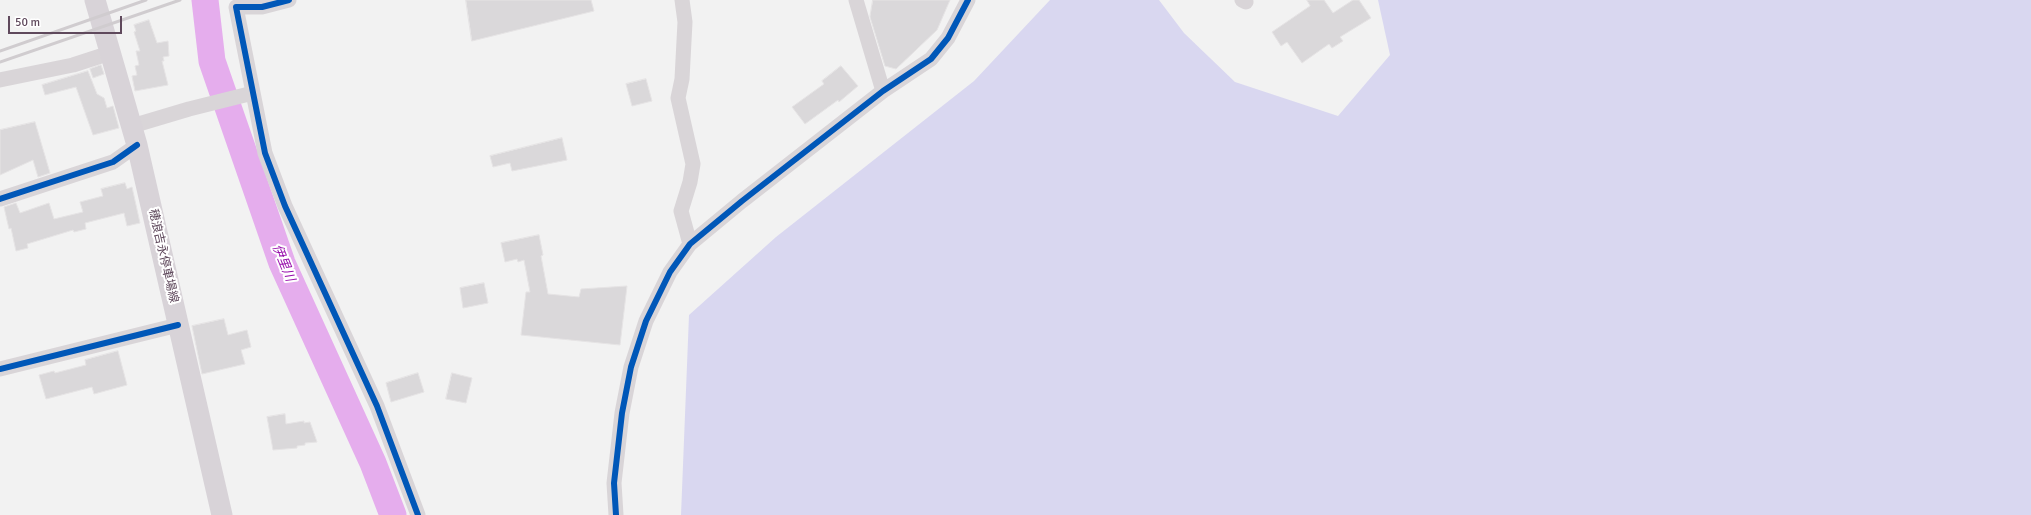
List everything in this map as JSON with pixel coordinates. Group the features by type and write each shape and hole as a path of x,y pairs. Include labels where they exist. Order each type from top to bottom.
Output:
{"main road":[{"name":"穂浪吉永停車場線","path":"95,0 135,135 222,515"}],"street":[{"path":"289,0 262,7 236,7 265,153 285,206 377,406 418,515"},
{"path":"682,0 685,22 682,79 678,98 693,164 690,182 681,211 690,244"},
{"path":"856,0 883,91"},
{"path":"616,515 614,483 622,413 632,367 646,321 670,272 690,244 742,201 883,91 931,59 948,38 968,0"},
{"path":"0,80 73,65 110,53"},
{"path":"0,199 113,162 135,135 189,109 253,93"},
{"path":"0,369 178,325"}],"shaded area":[{"path":"1050,0 1159,0 1184,33 1235,82 1338,116 1390,55 1378,0 2031,0 2031,515 681,515 689,315 776,237 974,81"}],"building":[{"path":"466,0 591,0 594,11 472,41"},
{"path":"873,0 950,0 937,30 896,69 885,66 870,17"},
{"path":"1307,0 1324,0 1333,13 1353,0 1359,0 1371,18 1340,37 1343,41 1332,48 1329,44 1302,63 1287,42 1281,46 1272,32 1310,6"},
{"path":"149,20 157,43 168,41 169,56 163,57 164,61 162,61 168,85 135,91 132,76 137,75 135,66 139,65 136,51 140,51 134,32 136,31 134,25"},
{"path":"101,65 104,74 93,78 90,69"},
{"path":"841,66 858,86 839,102 838,100 805,124 792,107 824,84 822,81"},
{"path":"88,71 97,94 104,98 107,108 113,106 119,128 93,135 76,87 45,95 42,85"},
{"path":"646,79 652,101 632,106 626,84"},
{"path":"35,122 50,173 38,177 33,160 0,175 0,130"},
{"path":"562,138 567,160 512,171 510,163 493,167 490,156"},
{"path":"125,183 127,189 132,187 140,223 127,226 124,213 85,223 86,229 74,232 73,230 27,244 28,248 16,251 11,228 9,229 4,207 16,203 20,213 49,203 54,219 83,212 80,202 103,196 101,189"},
{"path":"539,235 548,294 579,297 581,289 627,286 620,345 521,335 526,292 530,292 524,260 518,262 517,259 505,262 501,243"},
{"path":"484,283 488,303 463,308 460,288"},
{"path":"224,319 228,335 247,330 251,347 241,350 245,364 202,374 192,326"},
{"path":"118,351 127,385 94,394 92,387 46,399 39,375 54,371 55,373 86,365 85,360"},
{"path":"418,373 424,392 391,402 386,383"},
{"path":"452,373 472,378 466,403 446,399"},
{"path":"285,414 286,424 304,421 304,423 310,422 317,442 305,443 305,445 297,446 297,448 273,450 267,417"}],"waterway":[{"name":"伊里川","path":"205,0 212,61 282,263 373,463 393,515"}],"railway":[{"path":"0,51 146,0"},
{"path":"0,62 180,0"}],"cycle path":[{"path":"289,0 262,7 236,7 265,153 285,206 377,406 418,515"},
{"path":"616,515 614,483 622,413 631,367 646,321 670,272 690,244 742,201 883,91 931,59 948,38 968,0"},
{"path":"0,199 113,162 137,145"},
{"path":"0,369 178,325"}]}
